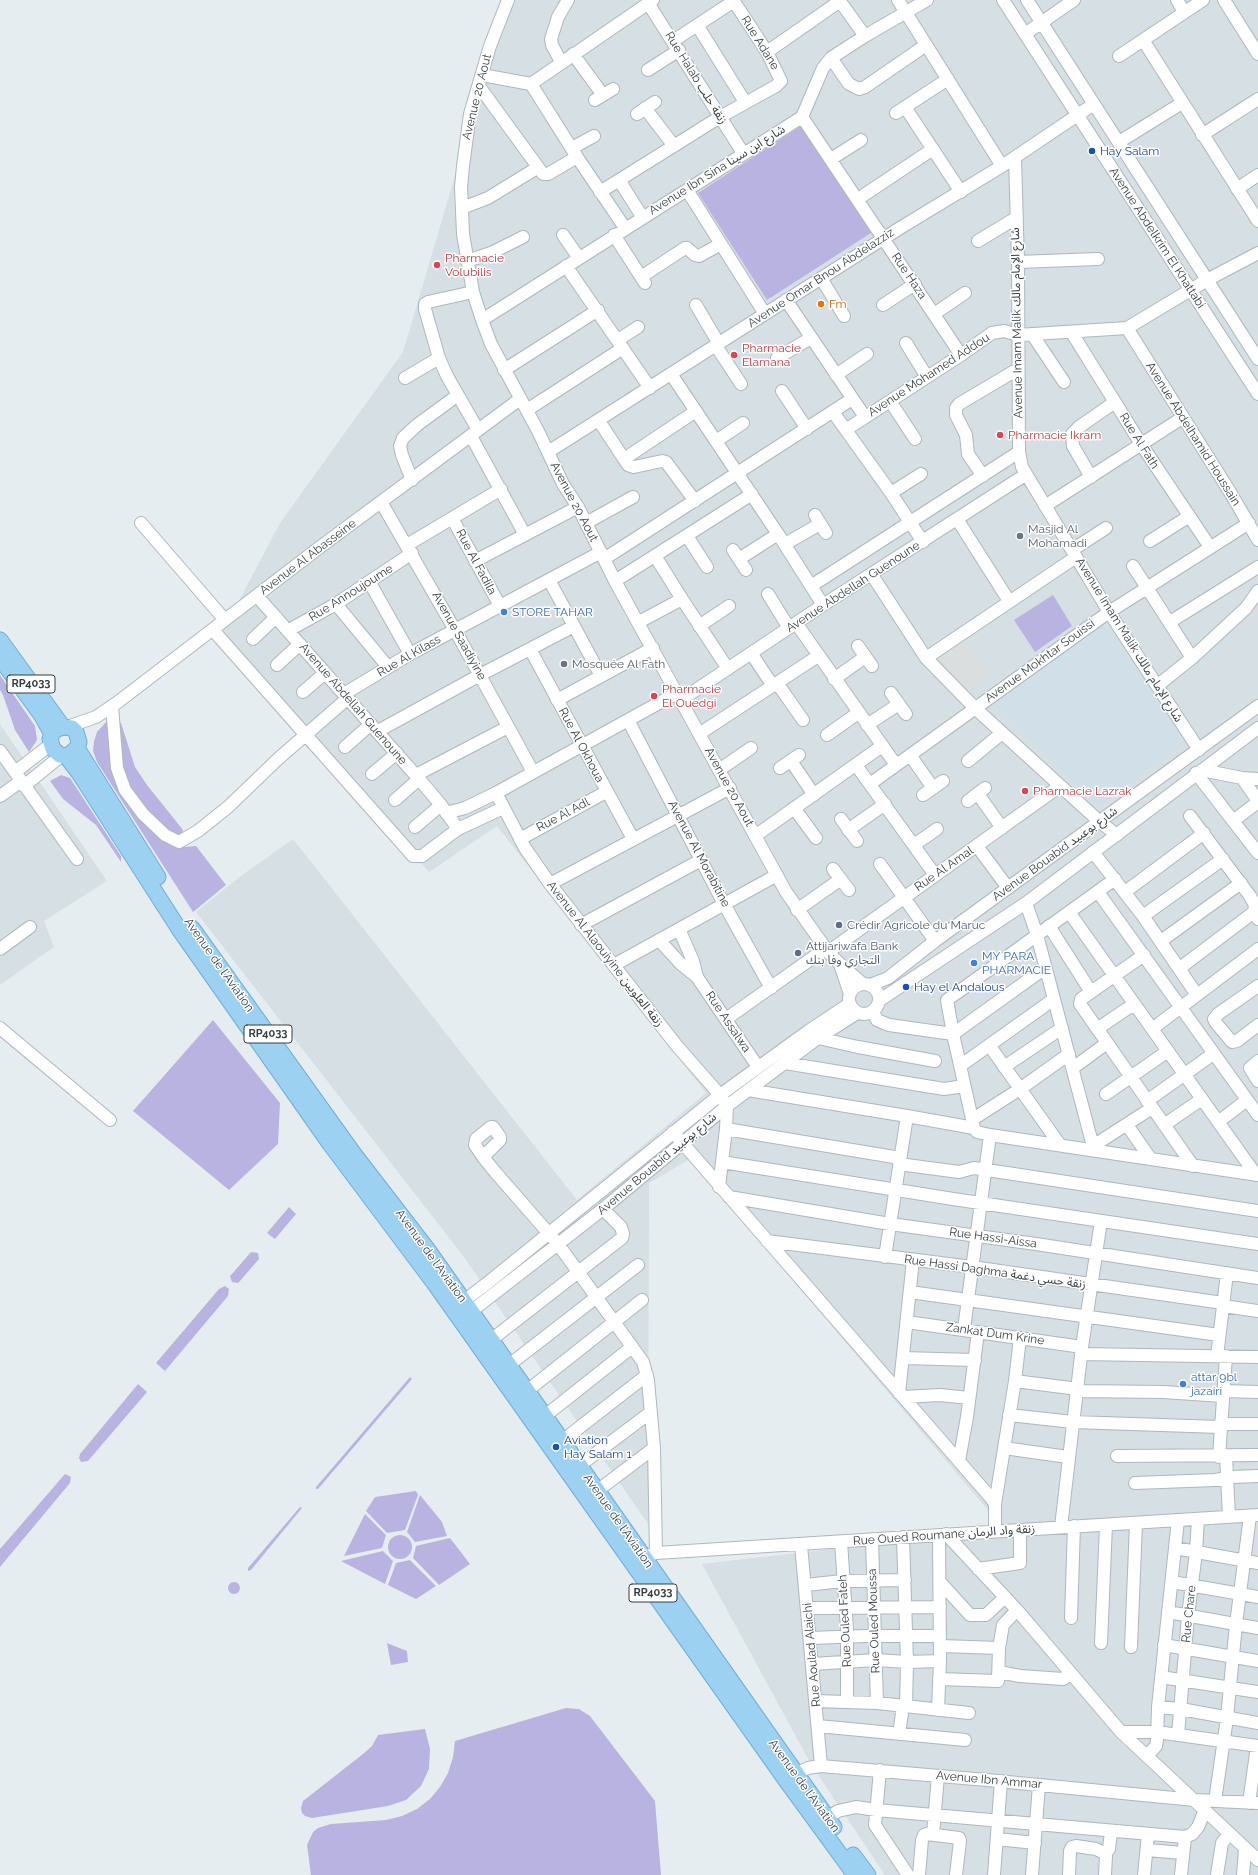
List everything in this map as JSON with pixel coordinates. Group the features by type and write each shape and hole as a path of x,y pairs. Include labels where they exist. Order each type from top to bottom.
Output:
{"main road":[{"name":"Avenue de l'Aviation","path":"0,640 58,733 56,753 71,750"},
{"name":"Avenue de l'Aviation","path":"0,658 42,716 58,733 76,732 71,750 180,929 330,1144 462,1310 644,1558"},
{"name":"Avenue de l'Aviation","path":"462,1310 491,1340 527,1390 644,1558 790,1776 823,1820 868,1875"},
{"name":"Avenue de l'Aviation","path":"823,1820 855,1875"}],"street":[{"name":"Avenue 20 Aout","path":"508,0 490,46 467,129 461,187 463,234 467,262 482,320 491,344 527,410 563,484 578,507 615,580 797,910 827,950 840,964 866,984"},
{"path":"561,62 552,45 551,39 558,18 568,0"},
{"path":"898,0 1002,166"},
{"path":"802,117 821,74 831,58 865,36 927,0"},
{"name":"Avenue Abdelkrim El Khattabi","path":"1003,0 1258,394"},
{"name":"Avenue Abdelkrim El Khattabi","path":"1027,0 1258,359"},
{"path":"1025,34 1074,0"},
{"path":"1177,0 1184,12"},
{"path":"1119,56 1203,0"},
{"path":"1224,0 1258,54"},
{"path":"648,70 698,25 733,1"},
{"name":"Rue Adane","path":"733,1 768,52 781,78 776,86 745,102"},
{"path":"768,52 839,1 865,36"},
{"path":"480,80 531,84 561,62 651,2"},
{"name":"Rue Halab زنقة حلب","path":"651,2 676,46 743,153"},
{"path":"600,192 745,102 698,25"},
{"path":"1142,40 1258,221"},
{"path":"831,58 849,84 859,89 865,87 926,45"},
{"path":"573,54 604,95"},
{"path":"948,79 900,110 933,149 961,192"},
{"path":"480,80 542,174 546,175 594,136"},
{"path":"531,84 600,192 625,228"},
{"path":"1202,135 1258,99"},
{"path":"1119,142 1182,103"},
{"name":"Avenue Omar Bnou Abdelazziz","path":"548,452 599,421 786,300 1015,158 1094,104"},
{"path":"646,108 674,146"},
{"name":"Avenue Ibn Sina شارع ابن سينا","path":"482,320 743,153 802,117"},
{"name":"Rue Haza","path":"802,117 832,159 961,355"},
{"path":"832,159 861,140"},
{"path":"858,199 933,149"},
{"name":"Avenue Imam Malik شارع الإمام مالك","path":"1015,158 1018,262 1019,452 1025,475 1109,612 1199,750"},
{"path":"462,208 488,198 537,168"},
{"path":"1237,189 1258,175"},
{"path":"619,180 643,218"},
{"path":"687,190 765,314"},
{"path":"978,241 1016,218"},
{"path":"563,235 579,258"},
{"path":"614,235 643,281 685,248 697,256 721,244"},
{"path":"467,262 491,253 523,237"},
{"name":"Avenue Mohamed Addou","path":"847,429 961,355 983,338 997,331 1004,331 1018,335 1072,333 1127,328 1206,280 1258,253"},
{"path":"1018,262 1098,259"},
{"path":"566,266 598,310 650,388"},
{"path":"821,278 844,316"},
{"path":"883,305 915,284"},
{"path":"474,292 428,302 425,304 430,332 439,358 458,395 474,433 525,534"},
{"path":"934,314 965,293"},
{"path":"786,300 865,417"},
{"path":"696,305 717,345 741,384"},
{"path":"504,370 598,310"},
{"path":"527,410 620,344 638,327"},
{"name":"Avenue Abdelhamid Houssain","path":"1127,328 1249,523 1258,540"},
{"name":"Rue Al Fath","path":"1072,333 1188,517 1210,547"},
{"path":"1032,334 1064,382"},
{"path":"777,358 811,338"},
{"path":"906,343 927,377"},
{"path":"836,375 867,354"},
{"path":"405,378 439,358"},
{"path":"982,476 968,454 966,435 956,415 956,408 959,404 1018,369"},
{"path":"671,374 785,544 823,605"},
{"path":"782,391 807,429"},
{"path":"412,480 400,446 403,438 417,425 458,395"},
{"name":"Avenue Al Abasseine","path":"20,780 58,733 96,717 112,706 381,502 520,399"},
{"name":"Avenue Mohamed Addou","path":"602,556 694,501 852,399"},
{"path":"890,401 915,439"},
{"path":"1091,477 1071,442 1072,434 1115,402"},
{"path":"624,459 696,411"},
{"path":"833,412 847,429 923,542"},
{"path":"1045,506 1182,418"},
{"path":"599,421 628,465 634,467 662,461 666,462 694,501"},
{"path":"716,441 743,423"},
{"path":"811,586 1019,452"},
{"path":"891,493 921,474"},
{"name":"Avenue Abdellah Guenoune","path":"444,809 465,808 496,793 628,720 679,697 728,669 823,605 872,575 1025,475"},
{"name":"Rue Annoujoume","path":"289,630 370,583 409,549 452,518 501,489"},
{"path":"615,580 752,494"},
{"path":"586,523 633,498"},
{"name":"Avenue Saadiyine","path":"381,502 456,630 533,772"},
{"path":"475,561 578,507"},
{"path":"1150,541 1188,517"},
{"name":"Rue Al Fadila","path":"452,518 500,606"},
{"path":"957,519 1009,601"},
{"path":"141,523 225,620"},
{"name":"Avenue Mokhtar Souissi","path":"870,784 1109,612 1146,587 1249,523"},
{"path":"785,544 820,524"},
{"path":"926,658 956,639 1009,601 1106,528"},
{"path":"746,570 736,554 778,534"},
{"path":"687,536 707,566"},
{"name":"Rue Al Kilass","path":"112,706 117,768 125,790 143,814 170,838 178,842 186,839 218,816 346,696 388,667 549,580 602,556"},
{"path":"655,556 728,669"},
{"path":"1133,566 1192,658"},
{"path":"1170,622 1258,567"},
{"path":"872,575 926,658 975,708 1100,822 1117,835"},
{"path":"549,580 601,676"},
{"path":"370,583 410,654"},
{"path":"1157,686 1192,658 1246,608 1258,591"},
{"path":"768,594 818,656 896,766"},
{"name":"Avenue Abdellah Guenoune","path":"257,596 289,630 325,673 397,753 444,809 458,829"},
{"path":"639,622 682,599"},
{"path":"336,604 388,667"},
{"path":"699,626 729,606"},
{"path":"253,639 276,617"},
{"path":"345,747 374,728 574,626"},
{"path":"213,630 413,856 422,856 458,829 503,808"},
{"path":"277,665 300,644"},
{"path":"834,679 869,662 858,646"},
{"path":"557,700 653,648"},
{"name":"Rue Al Okhoua","path":"530,649 606,792 633,839"},
{"path":"751,653 803,720"},
{"path":"699,734 818,656"},
{"path":"303,692 325,673"},
{"path":"891,693 906,714"},
{"path":"867,725 899,704"},
{"name":"Avenue Bouabid شارع بوعبيد","path":"866,984 888,978 935,941 1258,706"},
{"path":"828,736 858,712"},
{"name":"Avenue Al Abasseine","path":"20,780 71,750 96,717"},
{"name":"Avenue Al Morabitine","path":"628,720 724,904 771,988"},
{"path":"395,800 417,777 508,727"},
{"name":"Avenue Bouabid شارع بوعبيد","path":"880,1000 1026,903 1258,728"},
{"path":"968,761 1002,733"},
{"path":"755,836 882,746"},
{"path":"720,770 751,748"},
{"path":"0,751 77,859"},
{"path":"372,774 397,753"},
{"path":"910,755 938,785 923,795"},
{"path":"780,768 795,758 814,795"},
{"path":"856,765 935,875"},
{"path":"1199,772 1258,779"},
{"path":"1199,772 1233,821 1258,853"},
{"path":"1233,821 1258,801 1242,778"},
{"path":"0,796 20,780"},
{"name":"Rue Al Amal","path":"726,1019 905,897 1060,786"},
{"path":"550,884 730,788"},
{"name":"Rue Al Adl","path":"520,838 606,792"},
{"name":"Avenue Al Alaouiyine زنقة العلويين","path":"496,793 520,838 550,884 677,1046 723,1100"},
{"path":"977,794 1002,828"},
{"path":"848,830 885,804"},
{"path":"794,808 816,838"},
{"path":"416,827 444,809"},
{"path":"1180,968 1256,915 1254,892 1241,883 1190,816"},
{"path":"841,820 857,841"},
{"path":"914,845 937,829"},
{"path":"1125,892 1204,833"},
{"path":"977,846 1008,888"},
{"path":"1092,852 1115,879 1160,939 1197,995"},
{"path":"1143,916 1223,859"},
{"path":"581,925 701,860"},
{"path":"880,864 935,941"},
{"path":"833,869 849,890"},
{"path":"614,965 777,875"},
{"path":"797,910 841,879"},
{"path":"1115,879 947,1000 964,1086 977,1132 1060,1145 1094,1148 1193,1166 1257,1175"},
{"path":"1193,1166 1080,1004 1081,999 1115,976 1160,939 1241,883"},
{"path":"1098,892 1258,1115"},
{"path":"1026,903 1037,935 1094,1148"},
{"path":"1069,912 1257,1175"},
{"path":"1049,926 1090,992"},
{"path":"0,949 30,927"},
{"name":"Rue Assalwa","path":"679,929 693,961 697,977"},
{"name":"Rue Assalwa","path":"660,940 680,963 697,977 758,1067"},
{"path":"1152,1029 1258,949"},
{"name":"Avenue 20 Aout","path":"840,964 852,1004"},
{"path":"873,1012 876,1020 889,1025 953,1034 1045,968"},
{"path":"866,984 877,991 880,1000 878,1007 873,1012 864,1015 852,1004 855,987 866,984"},
{"path":"1258,986 1218,1014 1214,1019 1232,1042 1238,1041 1258,1025"},
{"path":"960,1066 1054,999"},
{"name":"Avenue Bouabid شارع بوعبيد","path":"462,1310 548,1235 673,1132 723,1100 748,1090 818,1038 852,1004"},
{"name":"Avenue Bouabid شارع بوعبيد","path":"462,1310 558,1244 603,1209 682,1143 723,1100 758,1067 852,1004"},
{"path":"1097,1029 1134,1004"},
{"path":"0,1028 110,1120"},
{"path":"1004,1067 1062,1028"},
{"path":"818,1038 935,1061"},
{"path":"1072,1068 1107,1044"},
{"path":"989,1045 1060,1145"},
{"path":"1106,1094 1168,1050"},
{"path":"748,1090 907,1116 974,1124 1069,1054"},
{"path":"1094,1148 1126,1125 1185,1075 1213,1054"},
{"path":"1258,1061 1250,1068 1258,1081"},
{"path":"785,1063 944,1089 964,1086"},
{"path":"1164,1125 1202,1098"},
{"path":"719,1186 726,1129 723,1100"},
{"path":"1218,1122 1247,1100"},
{"path":"885,1257 907,1116"},
{"path":"1126,1125 1150,1158"},
{"path":"726,1129 959,1172 974,1168 1258,1211"},
{"path":"673,1132 985,1490 994,1504"},
{"path":"964,1329 990,1135"},
{"path":"483,1157 548,1235 558,1244 643,1362 647,1375 654,1448 644,1558"},
{"path":"722,1162 896,1190 1258,1244"},
{"name":"Rue Hassi-Aissa","path":"729,1197 890,1224 976,1235 1258,1278"},
{"path":"491,1340 623,1236 621,1227 603,1209"},
{"path":"1061,1527 1068,1457 1101,1221"},
{"name":"Rue Hassi Daghma زنقة حسي دغمة","path":"767,1241 972,1267 1258,1311"},
{"path":"901,1395 903,1358 913,1260"},
{"path":"509,1365 638,1265"},
{"path":"1228,1273 1219,1335 1223,1393 1220,1426 1229,1517"},
{"path":"910,1292 1219,1335"},
{"path":"527,1390 615,1323 642,1300"},
{"name":"Zankat Dum Krine","path":"907,1322 964,1329 1082,1350 1258,1357"},
{"path":"959,1461 978,1332"},
{"path":"995,1531 994,1504 1015,1381 1020,1338"},
{"path":"545,1416 632,1347"},
{"path":"903,1358 975,1360"},
{"path":"562,1441 647,1375"},
{"path":"1015,1381 1078,1390 1223,1393 1258,1392"},
{"path":"901,1395 940,1395 969,1398"},
{"path":"580,1466 651,1412"},
{"path":"1009,1415 1073,1422 1220,1426 1258,1424"},
{"path":"597,1491 654,1448"},
{"path":"1004,1448 1068,1457"},
{"path":"1117,1456 1258,1455"},
{"path":"1135,1483 1258,1476"},
{"path":"1215,1801 1227,1718 1244,1560 1254,1516"},
{"name":"Rue Oued Roumane زنقة واد الرمان","path":"644,1558 943,1534 1254,1516"},
{"name":"Rue Chare","path":"1178,1735 1198,1519"},
{"path":"1147,1756 1156,1746 1164,1645 1178,1520"},
{"path":"1131,1647 1136,1523"},
{"path":"1101,1643 1106,1524"},
{"path":"1071,1618 1074,1526"},
{"path":"978,1569 1020,1563 1020,1530"},
{"path":"943,1534 1017,1610 1121,1732 1258,1860"},
{"path":"938,1710 941,1641 940,1582 943,1534"},
{"path":"899,1734 904,1707 907,1662 904,1608 905,1580 903,1537"},
{"name":"Rue Ouled Moussa","path":"872,1540 876,1703"},
{"name":"Rue Ouled Fateh","path":"841,1542 842,1581 848,1661 847,1701"},
{"name":"Rue Aoulad Alaichi","path":"801,1545 806,1585 821,1766"},
{"path":"1175,1548 1258,1563"},
{"path":"806,1585 842,1581 905,1580"},
{"path":"940,1582 970,1614 986,1615 1005,1597"},
{"path":"1172,1582 1192,1584 1258,1597"},
{"path":"808,1608 940,1607"},
{"path":"939,1679 998,1681 999,1648 1003,1625 1017,1610"},
{"path":"1168,1612 1258,1628"},
{"path":"810,1638 906,1636 999,1648"},
{"path":"1164,1645 1258,1661"},
{"path":"812,1664 876,1660 907,1662 940,1661"},
{"path":"999,1672 1020,1676 1063,1679 1070,1674"},
{"path":"1161,1677 1258,1692"},
{"path":"815,1701 876,1703 969,1713"},
{"path":"1158,1708 1181,1709 1258,1723"},
{"path":"818,1726 965,1740"},
{"path":"1121,1732 1157,1732 1258,1746 1254,1803"},
{"name":"Avenue Ibn Ammar","path":"790,1776 808,1768 821,1766 880,1770 1195,1800 1254,1803"},
{"path":"880,1770 875,1821 876,1828 908,1875"},
{"path":"933,1834 938,1776"},
{"path":"994,1875 1001,1782"},
{"path":"1032,1875 1039,1785"},
{"path":"823,1820 850,1808 934,1814 1036,1825 1185,1837 1192,1834 1198,1827 1205,1810"},
{"path":"1105,1875 1105,1854 1109,1849 1111,1831"},
{"path":"919,1875 923,1837 925,1834 933,1834 957,1837 960,1843 956,1875"},
{"path":"1144,1875 1148,1834"},
{"path":"1217,1875 1222,1843 1229,1834"},
{"path":"1181,1875 1185,1837"},
{"path":"997,1840 1035,1843"},
{"path":"1069,1875 1070,1853 1072,1847 1076,1846 1099,1850 1105,1854"},
{"path":"1242,1875 1245,1849"},
{"path":"1147,1850 1183,1853"}],"shaded area":[{"path":"511,0 1258,0 1258,1875 885,1875 812,1766 702,1564 1004,1529 690,1159 649,1183 648,1524 464,1257 196,912 241,876 293,839 577,1200 706,1093 497,826 429,872 219,639 280,523 403,352 468,132"},
{"path":"804,124 874,231 767,300 698,193"},
{"path":"1053,595 1072,626 1035,652 1014,620"},
{"path":"1104,622 1186,740 1099,806 993,704"},
{"path":"965,636 990,675 963,692 933,657"},
{"path":"0,675 35,726 37,740 29,752 15,730 0,690"},
{"path":"107,721 116,774 176,846 196,846 226,885 193,912 97,762 93,751 94,741 97,732"},
{"path":"118,723 121,723 135,767 147,785 183,830 182,835 180,836 168,830 140,806 123,777"},
{"path":"0,724 107,881 44,921 54,947 0,985"},
{"path":"61,775 70,778 121,856 121,862 96,825 63,799 50,781"},
{"path":"213,1020 280,1103 278,1144 229,1190 133,1111"},
{"path":"289,1207 296,1214 275,1239 267,1233"},
{"path":"251,1252 258,1253 259,1259 238,1283 232,1282 230,1276"},
{"path":"225,1286 229,1289 228,1296 165,1371 156,1363 219,1289"},
{"path":"410,1377 412,1379 318,1489 316,1489 316,1487"},
{"path":"138,1384 147,1392 88,1461 81,1462 79,1458 80,1454"},
{"path":"65,1474 71,1477 70,1483 0,1567 0,1549"},
{"path":"416,1491 418,1495 405,1530 387,1533 366,1511 375,1497"},
{"path":"420,1495 442,1522 447,1536 415,1542 407,1532"},
{"path":"300,1507 302,1508 251,1570 248,1571 248,1568"},
{"path":"365,1514 386,1535 382,1548 344,1556"},
{"path":"400,1535 409,1538 412,1547 409,1556 400,1559 391,1556 388,1547 391,1538"},
{"path":"450,1538 470,1564 439,1585 413,1558 416,1546"},
{"path":"383,1551 393,1561 385,1584 341,1561"},
{"path":"410,1560 436,1586 416,1599 388,1585 396,1563"},
{"path":"232,1582 236,1582 240,1588 236,1594 232,1594 228,1590 228,1586"},
{"path":"387,1643 407,1651 408,1662 391,1665"},
{"path":"566,1708 579,1709 590,1716 655,1801 661,1875 311,1875 307,1845 313,1832 318,1828 331,1824 386,1820 402,1816 417,1809 430,1799 440,1787 448,1773 453,1757 455,1741"},
{"path":"425,1729 430,1749 429,1769 421,1786 406,1800 388,1806 312,1818 305,1816 302,1813 301,1808 303,1801 363,1754 372,1746 378,1735"}],"place":[{"name":"Hay Salam","path":"1092,151"},
{"name":"Pharmacie Volubilis","path":"437,265"},
{"name":"Fm","path":"821,304"},
{"name":"Pharmacie Elamana","path":"734,355"},
{"name":"Pharmacie Ikram","path":"1000,435"},
{"name":"Masjid Al Mohamadi","path":"1020,536"},
{"name":"STORE TAHAR","path":"504,612"},
{"name":"Mosquée Al Fath","path":"564,664"},
{"name":"Pharmacie El Ouedgi","path":"654,696"},
{"name":"Pharmacie Lazrak","path":"1025,791"},
{"name":"Crédir Agricole du Maruc","path":"839,925"},
{"name":"Attijariwafa Bank التجاري وفا بنك","path":"798,953"},
{"name":"MY PARA PHARMACIE","path":"974,963"},
{"name":"Hay el Andalous","path":"906,987"},
{"name":"attar 9bl jazairi","path":"1183,1384"},
{"name":"Aviation Hay Salam 1","path":"556,1447"}]}
